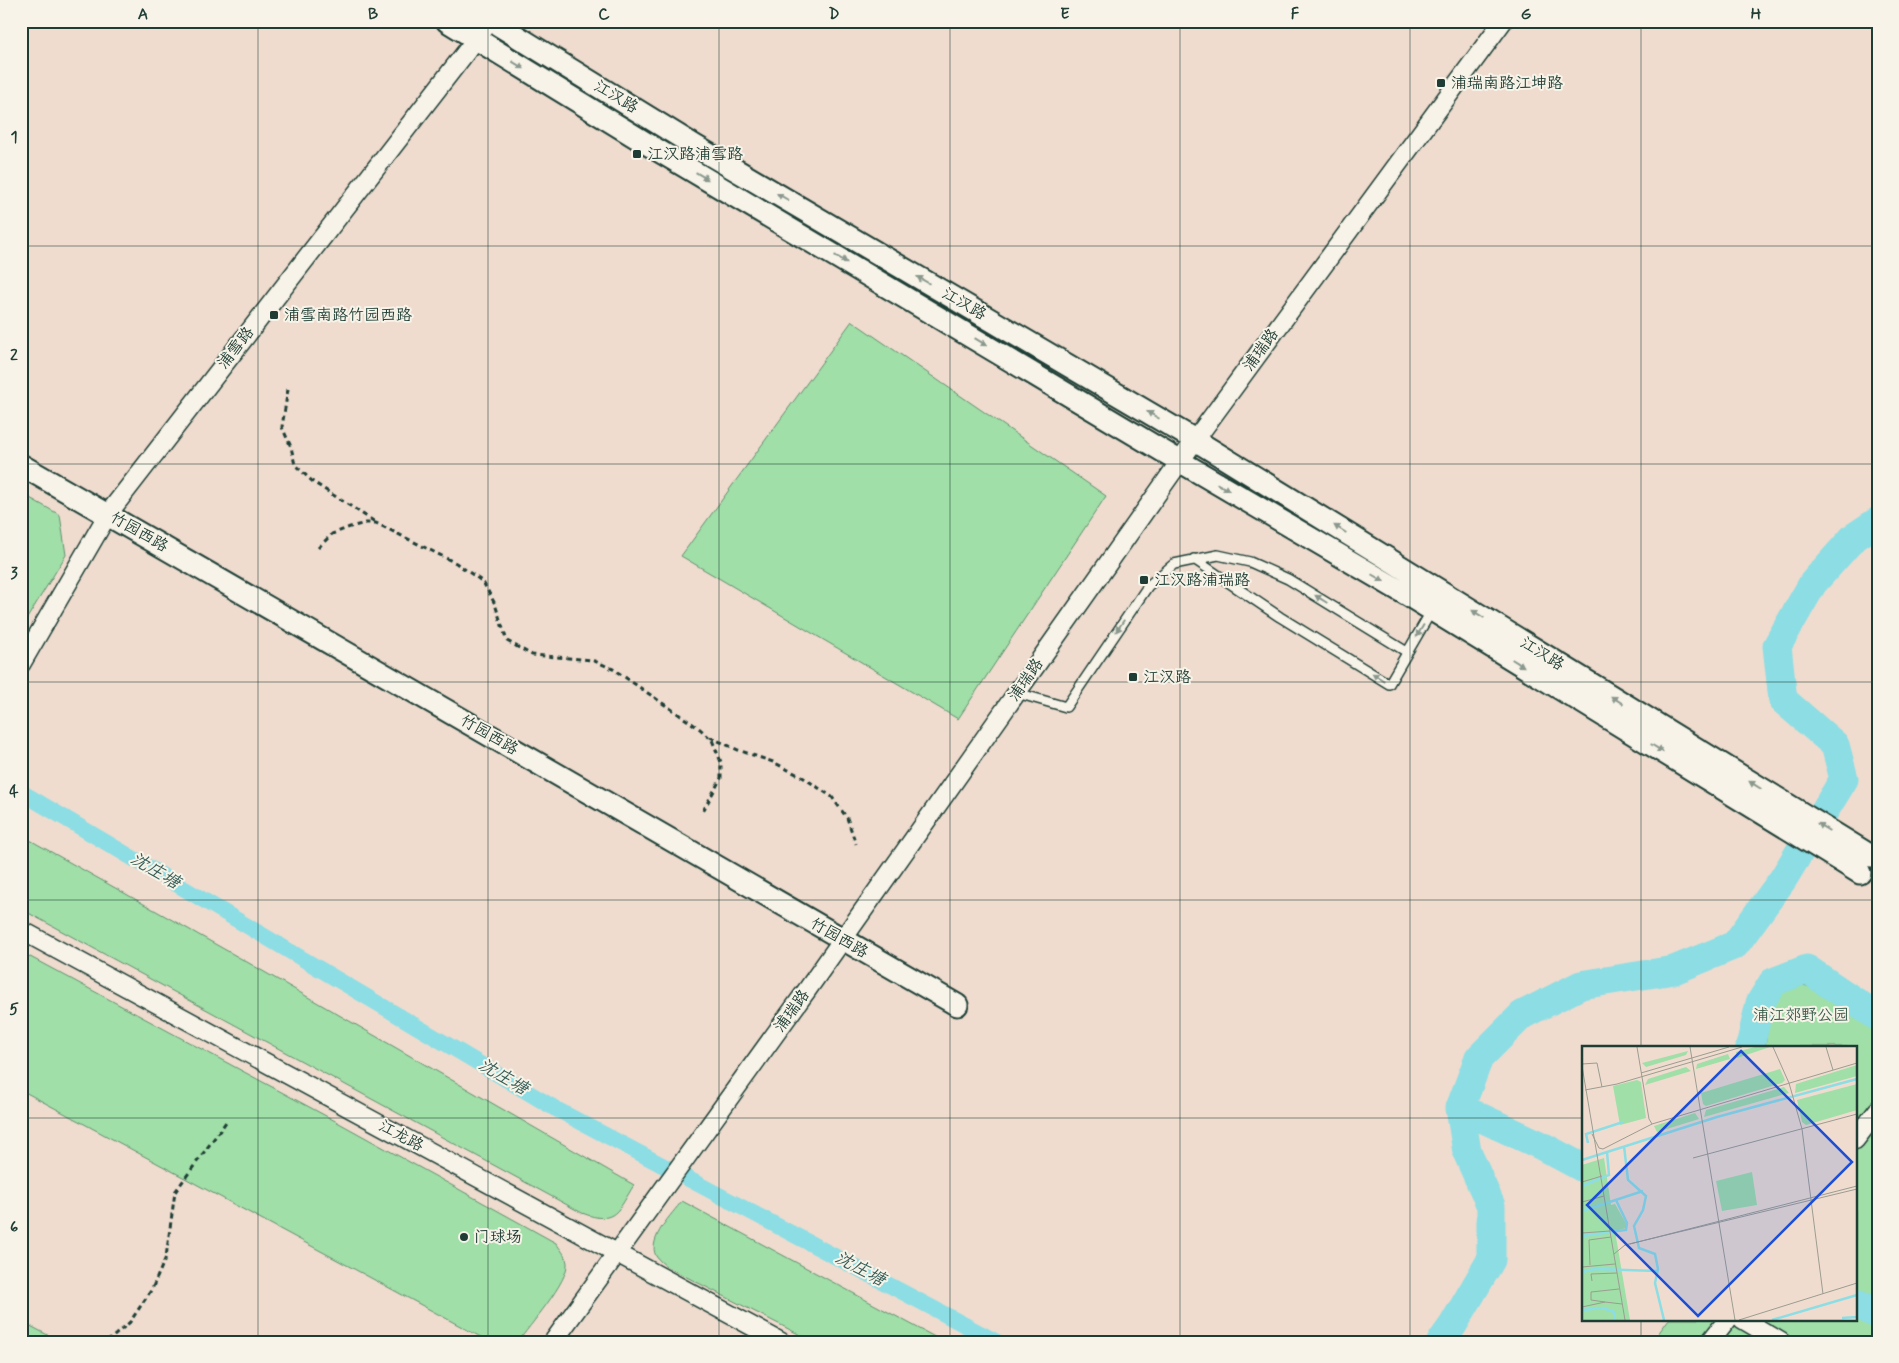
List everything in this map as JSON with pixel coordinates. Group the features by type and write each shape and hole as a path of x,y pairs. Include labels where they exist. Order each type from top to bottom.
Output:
{"street":[{"path":"447,21 1181,462 1791,819"},
{"name":"浦雪路","path":"21,664 108,514 491,21"},
{"name":"江汉路","path":"491,21 695,146 1195,440 1791,819 1844,851 1870,863"},
{"name":"浦瑞路","path":"553,1342 843,940 1195,440 1503,21"},
{"name":"竹园西路","path":"21,464 957,1005"},
{"name":"江龙路","path":"21,930 781,1342"},
{"path":"1856,1139 1878,1110"},
{"path":"1710,1342 1727,1320"},
{"path":"1744,1320 1781,1342"}],"lane":[{"path":"1017,693 1066,707 1148,586 1174,564 1218,555 1250,562 1288,579 1407,652"},
{"path":"1194,560 1280,617 1389,684 1432,610"}],"path":[{"path":"288,389 282,427 291,447 296,465 312,482 376,523 456,563 483,582 495,604 507,641 532,656 592,660 613,669 712,740 721,762 721,778 703,811"},
{"path":"318,548 332,534 350,527 376,523"},
{"path":"706,735 738,750 773,762 804,778 832,797 847,818 856,844"},
{"path":"108,1342 130,1322 152,1290 166,1257 175,1192 226,1122"}],"green space":[{"path":"852,321 1106,496 958,719 681,556"},
{"path":"21,493 60,515 66,555 21,628"},
{"path":"21,835 247,962 634,1185 615,1213 602,1218 582,1213 21,909"},
{"path":"21,952 339,1123 556,1243 567,1263 562,1281 518,1342 490,1342 21,1090"},
{"name":"浦江郊野公园","path":"1798,983 1824,992 1878,1033 1878,1342 1652,1342 1668,1320 1856,1320 1856,1046 1765,1046 1771,998"},
{"path":"682,1201 944,1342 814,1342 667,1267 656,1256 655,1242 662,1227"},
{"path":"21,1321 61,1342 21,1342"}],"waterway":[{"path":"1441,1342 1491,1260 1491,1206 1467,1152 1460,1108 1479,1058 1522,1015 1581,985 1674,970 1735,945 1783,879 1844,779 1835,745 1783,700 1777,646 1813,583 1854,537 1878,521"},
{"name":"沈庄塘","path":"21,792 556,1109 997,1342"},
{"path":"1750,1046 1760,1003 1773,982 1807,969 1878,1017"},
{"path":"1460,1108 1540,1145 1582,1167"},
{"path":"1856,1304 1878,1315"}],"place":[{"name":"浦瑞南路江坤路","path":"1441,83"},
{"name":"江汉路浦雪路","path":"637,154"},
{"name":"浦雪南路竹园西路","path":"274,315"},
{"name":"江汉路浦瑞路","path":"1144,580"},
{"name":"江汉路","path":"1133,677"},
{"name":"门球场","path":"464,1237"}]}
